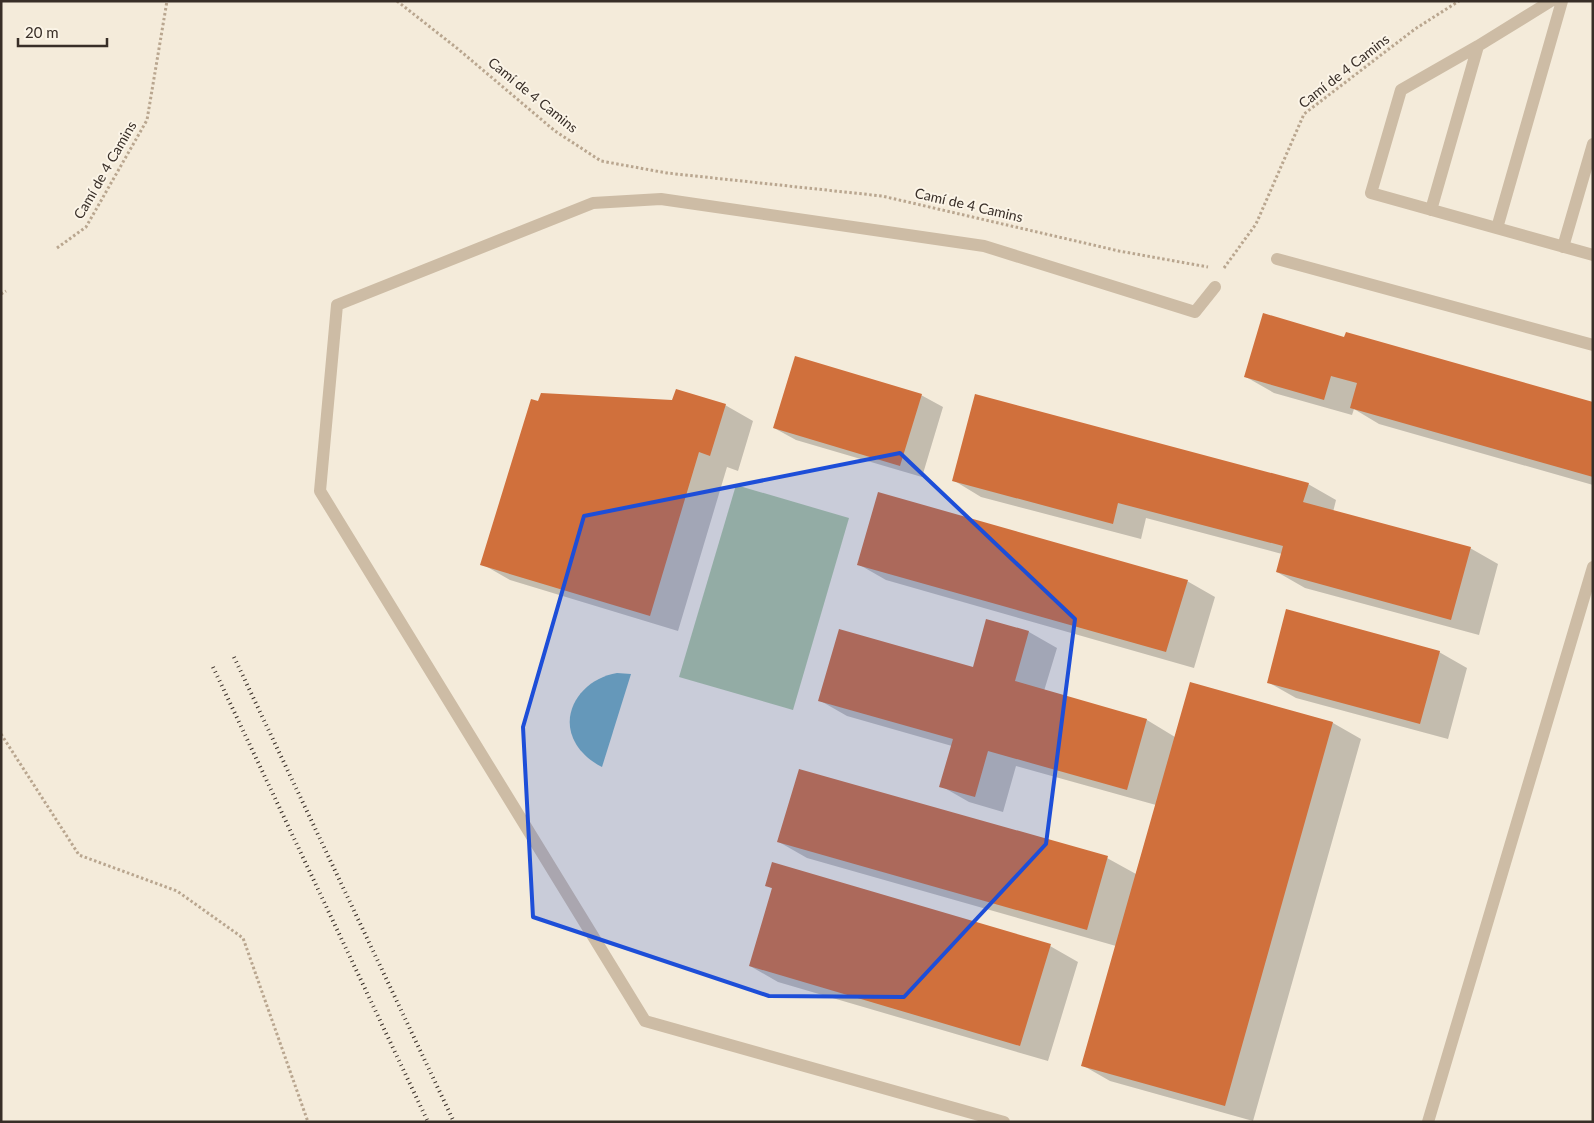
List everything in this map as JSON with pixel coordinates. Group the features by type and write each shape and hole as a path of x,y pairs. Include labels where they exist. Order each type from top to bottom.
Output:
{"lane":[{"path":"1551,1 1401,90 1371,193 1593,255"},
{"path":"1497,228 1562,1"},
{"path":"1431,210 1478,46"},
{"path":"1563,247 1593,144"},
{"path":"1004,1122 645,1021 320,490 337,305 593,203 661,199 984,246 1196,312 1215,287"},
{"path":"1277,259 1593,345"},
{"path":"1428,1122 1593,567"}],"path":[{"name":"Camí de 4 Camins","path":"57,248 86,227 147,120 167,1"},
{"name":"Camí de 4 Camins","path":"397,1 458,49 555,131 601,161 667,173 882,196 1119,251 1213,268"},
{"name":"Camí de 4 Camins","path":"1223,269 1256,224 1304,114 1415,29 1459,1"},
{"path":"1,294 6,291"},
{"path":"1,734 79,855 177,891 244,938 308,1122"}],"highlighted area":[{"path":"900,453 1075,619 1046,844 904,997 769,996 533,917 523,727 584,516"}],"green space":[{"path":"736,485 849,518 793,710 679,677"}],"water":[{"path":"617,673 631,674 602,767 578,748 571,732 570,720 577,698 585,689 605,676"}],"building":[{"path":"1263,313 1344,337 1346,332 1593,402 1593,477 1350,408 1357,383 1331,376 1324,400 1244,377"},
{"path":"795,356 922,394 900,466 773,428"},
{"path":"676,389 726,404 710,456 699,452 650,616 480,565 531,399 538,401 541,393 672,400"},
{"path":"975,394 1309,483 1303,502 1471,547 1451,620 1276,572 1283,546 1118,503 1113,524 952,481"},
{"path":"878,492 1188,580 1166,652 857,565"},
{"path":"1286,609 1440,651 1420,724 1267,683"},
{"path":"986,619 1029,631 1015,681 1147,719 1127,790 988,751 975,797 939,787 953,739 818,701 839,629 973,667"},
{"path":"1190,682 1333,722 1225,1106 1081,1066"},
{"path":"799,769 1108,856 1087,930 777,842"},
{"path":"772,862 1051,944 1020,1046 749,966 772,888 765,886"}],"railway":[{"path":"234,657 454,1122"},
{"path":"213,667 428,1122"}]}
